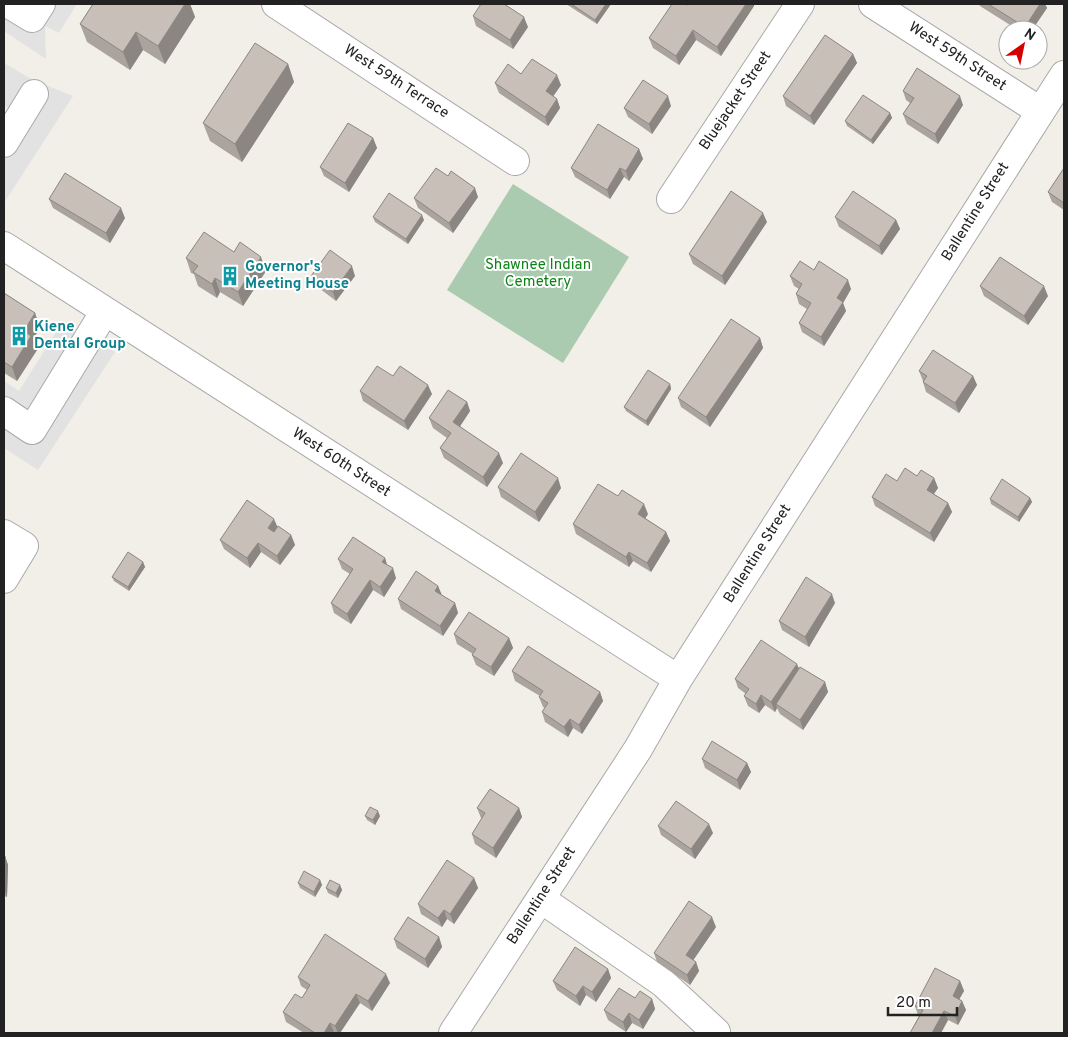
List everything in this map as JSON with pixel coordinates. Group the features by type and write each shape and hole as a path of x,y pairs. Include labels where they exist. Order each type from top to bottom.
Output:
{"street":[{"path":"9,4 37,11"},
{"name":"West 59th Terrace","path":"276,4 306,14 516,161"},
{"name":"Bluejacket Street","path":"671,198 800,4"},
{"name":"West 59th Street","path":"873,4 1040,111"},
{"name":"Ballentine Street","path":"453,1033 638,749 678,679 1064,74"},
{"path":"4,143 34,94"},
{"name":"West 60th Street","path":"4,246 678,679"},
{"path":"4,411 32,430 105,311"},
{"path":"4,534 24,546 4,579"},
{"path":"540,899 664,983 716,1032"}],"green space":[{"name":"Shawnee Indian Cemetery","path":"513,184 629,257 563,363 447,290"}],"shaded area":[{"path":"16,4 77,4 59,33 45,26 46,59 4,31 4,6"},
{"path":"4,63 33,80 73,96 4,203 4,159 27,121 4,105"},
{"path":"63,321 115,352 38,470 4,448 4,381 19,391"}],"building":[{"path":"93,4 185,4 158,46 136,32 123,52 80,24"},
{"path":"481,4 504,4 524,17 510,40 473,16"},
{"path":"571,4 606,4 595,20"},
{"path":"672,4 746,4 717,47 693,30 676,56 649,38"},
{"path":"988,4 1040,4 1030,20 1014,20"},
{"path":"825,35 853,54 810,116 783,96"},
{"path":"255,43 288,64 235,144 203,123"},
{"path":"532,59 557,75 546,91 557,99 545,117 495,83 508,64 521,74"},
{"path":"917,68 960,96 935,134 903,114 914,98 903,91"},
{"path":"643,80 668,96 649,124 624,108"},
{"path":"863,95 890,113 871,140 845,121"},
{"path":"348,123 373,138 345,183 320,167"},
{"path":"598,124 639,149 626,171 620,168 607,190 571,168"},
{"path":"436,168 448,176 451,171 475,188 449,223 414,198"},
{"path":"1064,168 1064,203 1048,192"},
{"path":"65,173 121,208 106,233 49,199"},
{"path":"731,191 763,213 722,276 689,254"},
{"path":"853,191 896,220 879,246 835,217"},
{"path":"389,193 422,215 406,239 373,217"},
{"path":"204,232 234,252 240,242 261,257 238,292 215,278 212,284 193,272 198,266 186,258"},
{"path":"330,250 352,266 333,292 311,276"},
{"path":"1000,257 1044,286 1024,316 980,286"},
{"path":"800,261 814,270 819,261 848,280 837,298 843,302 821,337 799,323 811,303 796,294 802,284 790,276"},
{"name":"Kiene Dental Group","path":"4,293 35,313 24,331 31,336 12,367 4,362"},
{"path":"731,319 760,338 706,417 678,398"},
{"path":"933,350 973,376 955,403 923,382 927,376 919,371"},
{"path":"377,366 393,376 400,366 428,385 404,421 360,391"},
{"path":"648,370 670,384 646,421 624,407"},
{"path":"448,390 467,402 453,422 499,453 483,477 440,448 451,433 429,418"},
{"path":"521,453 558,478 535,512 498,487"},
{"path":"905,468 917,476 921,470 934,478 927,490 948,503 930,533 872,497 886,474 897,481"},
{"path":"1002,479 1030,498 1018,517 990,499"},
{"path":"598,484 618,496 622,490 644,504 638,514 666,532 647,563 629,552 626,557 573,524"},
{"path":"247,500 274,519 268,528 274,532 278,526 291,535 277,556 258,543 247,558 220,540"},
{"path":"353,537 385,558 382,562 393,568 380,587 370,580 347,614 331,603 353,569 338,559"},
{"path":"128,552 143,562 128,587 112,577"},
{"path":"416,571 438,586 435,591 455,603 440,626 398,599"},
{"path":"806,577 832,594 805,637 779,621"},
{"path":"469,612 509,638 491,667 472,655 476,649 454,634"},
{"path":"761,640 797,664 771,702 761,695 756,704 744,696 749,689 735,679"},
{"path":"528,646 600,692 579,725 570,719 564,727 542,712 548,703 539,697 543,691 512,671"},
{"path":"800,667 825,682 800,720 776,704"},
{"path":"712,741 747,763 737,780 702,759"},
{"path":"490,789 519,808 493,848 472,834 485,813 477,808"},
{"path":"676,801 709,824 691,849 658,826"},
{"path":"370,807 378,811 373,820 365,816"},
{"path":"447,860 474,878 450,914 444,910 438,918 418,904"},
{"path":"304,871 320,880 314,892 298,883"},
{"path":"330,880 340,885 336,893 326,888"},
{"path":"689,901 712,917 686,955 696,962 687,975 654,953"},
{"path":"408,917 439,937 425,959 394,939"},
{"path":"325,934 386,974 368,1001 356,994 335,1026 330,1023 324,1033 315,1033 283,1012 295,994 302,998 310,985 298,977"},
{"path":"575,947 608,969 592,992 583,986 576,996 553,981"},
{"path":"935,968 960,981 953,996 962,1001 955,1016 944,1011 932,1033 910,1033 923,1010 915,1006"},
{"path":"619,988 635,998 640,991 652,999 639,1020 629,1013 623,1022 604,1010"}],"place":[{"name":"Governor's Meeting House","path":"230,276"},
{"name":"Kiene Dental Group","path":"19,336"}]}
